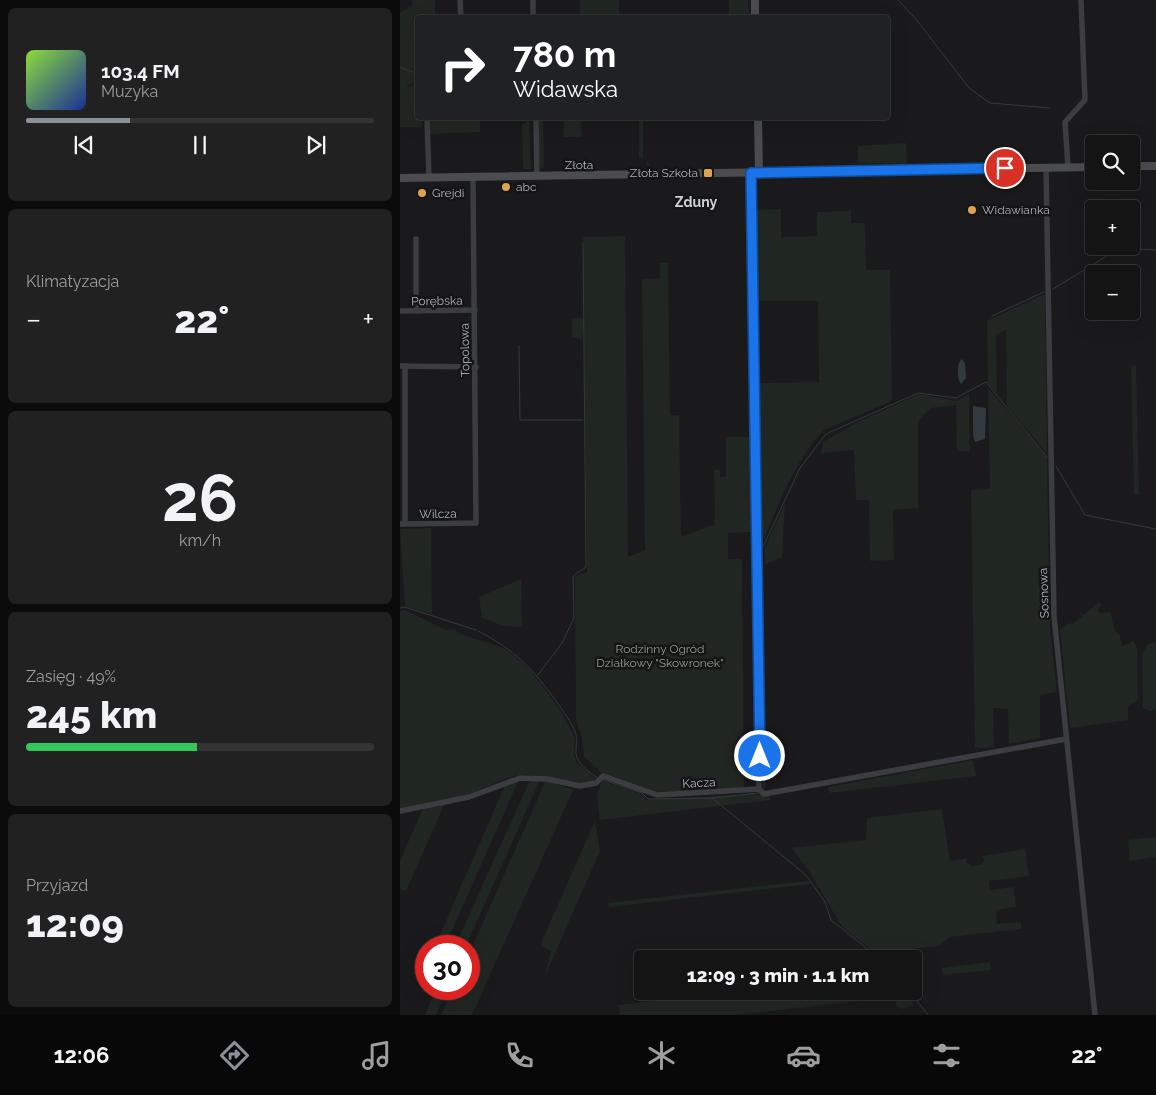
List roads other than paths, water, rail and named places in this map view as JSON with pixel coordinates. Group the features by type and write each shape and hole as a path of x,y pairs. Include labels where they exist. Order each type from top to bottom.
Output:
{"street":[{"path":"460,0 460,15"},
{"path":"533,0 533,15"},
{"path":"755,0 755,15"},
{"path":"1068,167 1065,122 1085,100 1081,0"},
{"path":"427,120 428,178"},
{"path":"536,120 538,176"},
{"path":"758,120 755,173 759,789"},
{"path":"1140,166 1156,166"},
{"name":"Złota","path":"400,178 1085,167"},
{"name":"Sosnowa","path":"1046,168 1054,616 1095,1015"},
{"name":"Topolowa","path":"473,177 476,523"},
{"path":"416,239 416,311"},
{"name":"Porębska","path":"400,311 474,310"},
{"path":"402,524 403,366 476,366"},
{"name":"Wilcza","path":"402,524 476,523"},
{"name":"Kacza","path":"400,811 469,797 520,778 547,779 580,786 596,783 603,776 657,795 759,789 764,794 1066,739"}],"waterway":[{"path":"898,0 916,19 969,88 990,103 1050,108"},
{"path":"400,67 415,73"},
{"path":"538,675 562,643 574,618 573,576 586,567 583,243"},
{"path":"1053,289 1120,248 1156,250"},
{"path":"992,316 1044,292"},
{"path":"519,346 520,420 583,420"},
{"path":"764,787 761,551 800,468 826,434 918,393 956,398 986,382 1047,457"},
{"path":"1056,466 1085,515 1156,529"},
{"path":"400,608 405,607 476,630"},
{"path":"478,631 502,645 522,661 548,690 570,721 576,734 577,758 581,765 598,778"},
{"path":"603,780 642,793 648,799 712,798 806,875 825,902 831,920 869,950"},
{"path":"712,798 758,793"},
{"path":"916,1000 928,1015"}],"place":[{"name":"Złota Szkoła","path":"708,173"},
{"name":"abc","path":"506,187"},
{"name":"Grejdi","path":"422,193"},
{"name":"Widawianka","path":"972,210"}],"district":[{"name":"Zduny","path":"696,202"}],"park label":[{"name":"Rodzinny Ogród Działkowy \"Skowronek\"","path":"660,656"}]}
